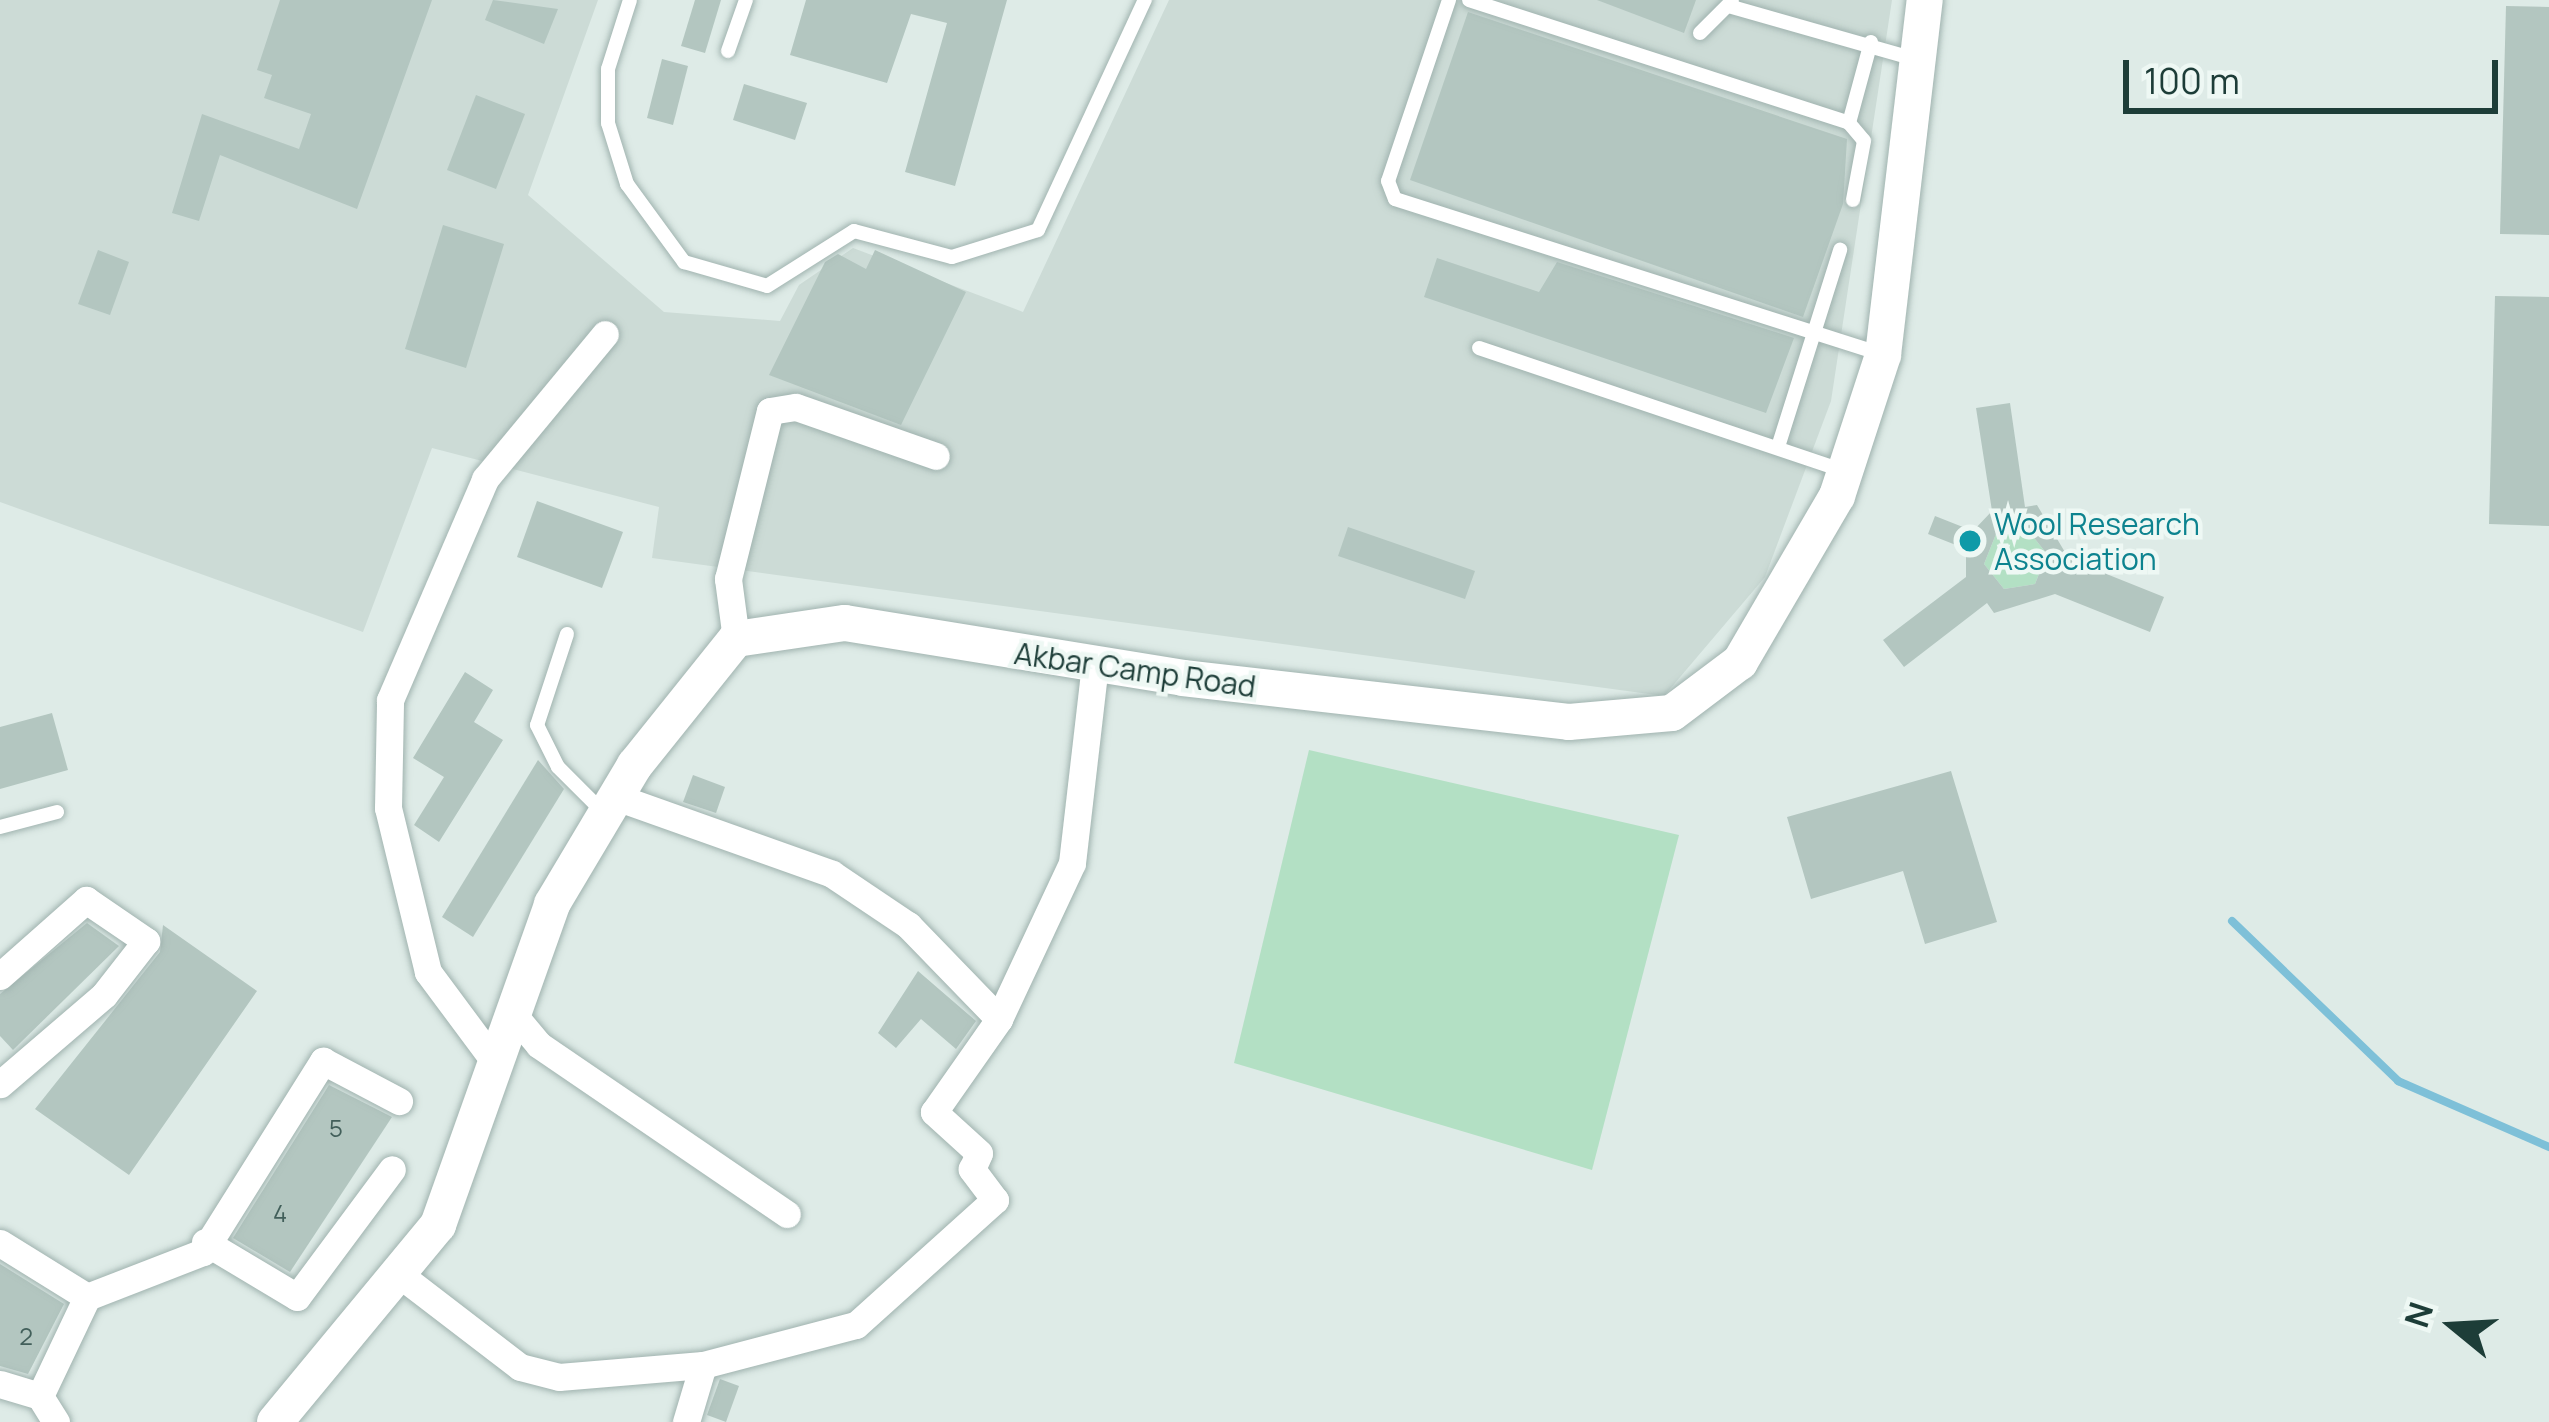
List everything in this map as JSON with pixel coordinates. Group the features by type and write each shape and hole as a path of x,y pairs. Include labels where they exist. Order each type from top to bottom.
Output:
{"street":[{"name":"Akbar Camp Road","path":"736,639 845,623 1095,665 1569,722 1672,713 1740,662 1846,471 1883,355 1925,0"},
{"path":"497,1065 428,972 388,808 390,700 485,479 604,334"},
{"path":"275,1422 404,1279 438,1225 552,904 613,807 736,639 728,579 770,411 796,407 936,456"},
{"path":"404,1279 520,1367 608,1380 703,1365 882,1312 994,1200 971,1169 980,1153 934,1112 999,1018 1072,862 1095,665"},
{"path":"613,807 832,874 908,925 999,1018"},
{"path":"0,976 86,900 146,941 104,994 2,1078"},
{"path":"513,1014 539,1045 787,1214"},
{"path":"40,1396 87,1297 206,1242 323,1061 399,1101"},
{"path":"206,1242 297,1297 392,1169"},
{"path":"0,1243 87,1297"},
{"path":"686,1422 703,1365"},
{"path":"0,1384 40,1396 56,1422"}],"lane":[{"path":"630,0 608,69 608,123 627,184 684,262 767,286 854,231 952,257 1038,230 1145,0"},
{"path":"728,51 746,0"},
{"path":"1449,0 1388,181 1395,200 1883,355"},
{"path":"1469,0 1849,122 1864,141 1853,200"},
{"path":"1700,34 1732,3 1915,59"},
{"path":"1849,122 1871,42"},
{"path":"1778,447 1840,250"},
{"path":"1480,348 1846,471"},
{"path":"567,634 537,725 558,767 613,807"},
{"path":"0,827 57,812"}],"shaded area":[{"path":"0,0 598,0 528,195 664,312 780,321 799,285 853,248 1023,312 1169,0 1892,0 1831,401 1765,577 1664,696 652,558 659,507 432,448 363,632 0,502"}],"green space":[{"path":"2027,529 2047,554 2035,584 2004,589 1984,564 1996,534"},
{"path":"1309,750 1679,835 1592,1170 1234,1063"}],"building":[{"path":"280,0 432,0 357,209 220,155 199,221 172,213 202,114 299,149 311,114 264,98 272,75 257,70"},
{"path":"493,0 558,9 544,44 485,20"},
{"path":"695,0 721,0 705,53 681,46"},
{"path":"806,0 1007,0 955,186 905,172 947,23 911,14 887,83 790,55"},
{"path":"1597,0 1696,0 1684,33"},
{"path":"2506,6 2549,7 2549,235 2500,234"},
{"path":"1468,12 1847,139 1843,204 1803,317 1410,180"},
{"path":"662,59 688,66 673,125 647,118"},
{"path":"744,84 807,103 795,140 733,120"},
{"path":"476,95 525,114 496,189 447,170"},
{"path":"443,225 504,244 466,368 405,349"},
{"path":"98,250 129,262 110,315 78,304"},
{"path":"875,250 966,292 901,425 769,375 825,262 838,254 866,269"},
{"path":"1437,258 1539,292 1557,262 1794,338 1766,413 1424,297"},
{"path":"2495,296 2549,297 2549,526 2489,524"},
{"name":"Wool Research Association","path":"2010,403 2025,507 2037,505 2069,559 2164,597 2150,632 2055,594 1994,613 1987,603 1904,667 1883,640 1966,577 1966,549 1928,534 1935,516 1973,531 1992,511 1976,408","holes":["2027,529 2047,554 2035,584 2004,589 1984,564 1996,534"]},
{"path":"537,501 623,532 602,588 517,557"},
{"path":"1348,527 1475,571 1465,599 1338,556"},
{"path":"465,672 493,690 474,722 503,740 439,842 414,825 444,777 413,758"},
{"path":"52,713 68,770 0,789 0,727"},
{"path":"538,760 564,789 473,937 442,917"},
{"path":"1951,771 1997,922 1925,944 1903,871 1811,899 1787,817"},
{"path":"693,775 725,787 716,813 683,802"},
{"path":"87,923 119,946 13,1050 0,1036 0,994"},
{"path":"163,925 257,991 129,1175 35,1109 160,952"},
{"path":"918,971 976,1021 956,1049 921,1019 896,1048 878,1033"},
{"path":"329,1085 392,1117 290,1272 233,1238"},
{"path":"0,1264 64,1304 28,1374 0,1366"},
{"path":"720,1379 739,1386 726,1422 707,1415"}],"waterway":[{"path":"2232,921 2398,1081 2549,1147"}],"place":[{"name":"Wool Research Association","path":"1970,541"}]}
